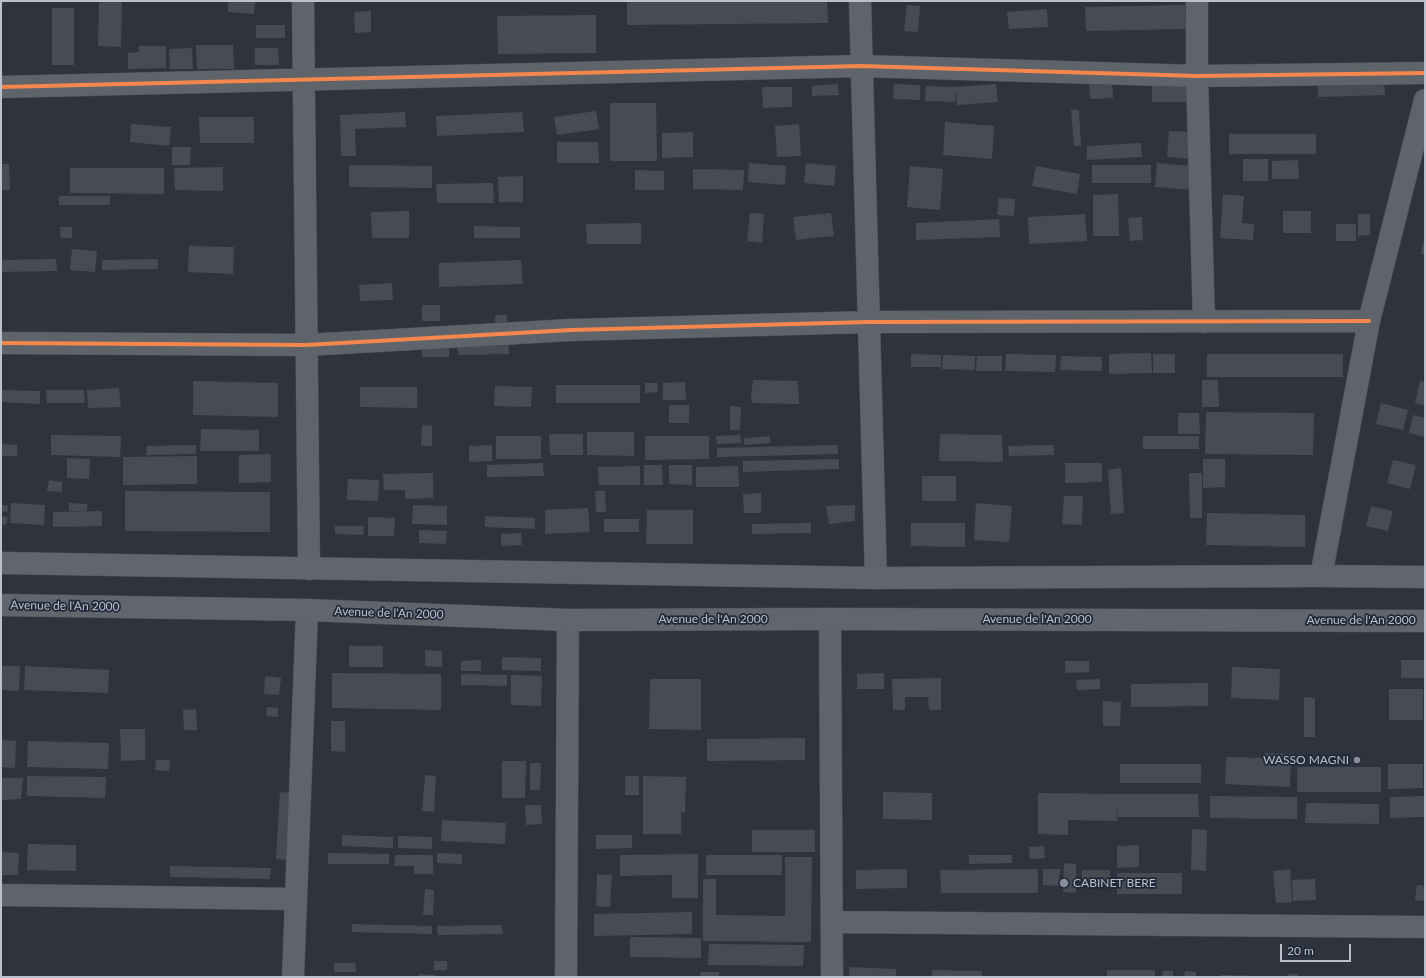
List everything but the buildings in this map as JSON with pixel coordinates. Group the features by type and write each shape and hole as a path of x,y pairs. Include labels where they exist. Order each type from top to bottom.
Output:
{"main road":[{"path":"1,563 876,578 1321,576 1425,578"},
{"name":"Avenue de l'An 2000","path":"1,605 307,610 568,620 1425,620"}],"street":[{"path":"303,1 309,569"},
{"path":"860,1 876,578"},
{"path":"1197,1 1197,76 1204,322"},
{"path":"1,87 304,81 862,66 1197,76 1425,73"},
{"path":"1321,576 1369,321 1425,100"},
{"path":"1,343 306,345 572,330 869,322 1369,321"},
{"path":"293,977 307,610"},
{"path":"830,619 832,977"},
{"path":"566,977 568,620"},
{"path":"1,894 296,899"},
{"path":"832,922 1425,927"}],"cycle path":[{"path":"1,87 861,66 1197,76 1425,73"},
{"path":"1,343 306,345 571,330 869,322 1369,321"}],"place":[{"name":"WASSO MAGNI","path":"1357,760"},
{"name":"CABINET BERE","path":"1064,883"}]}
